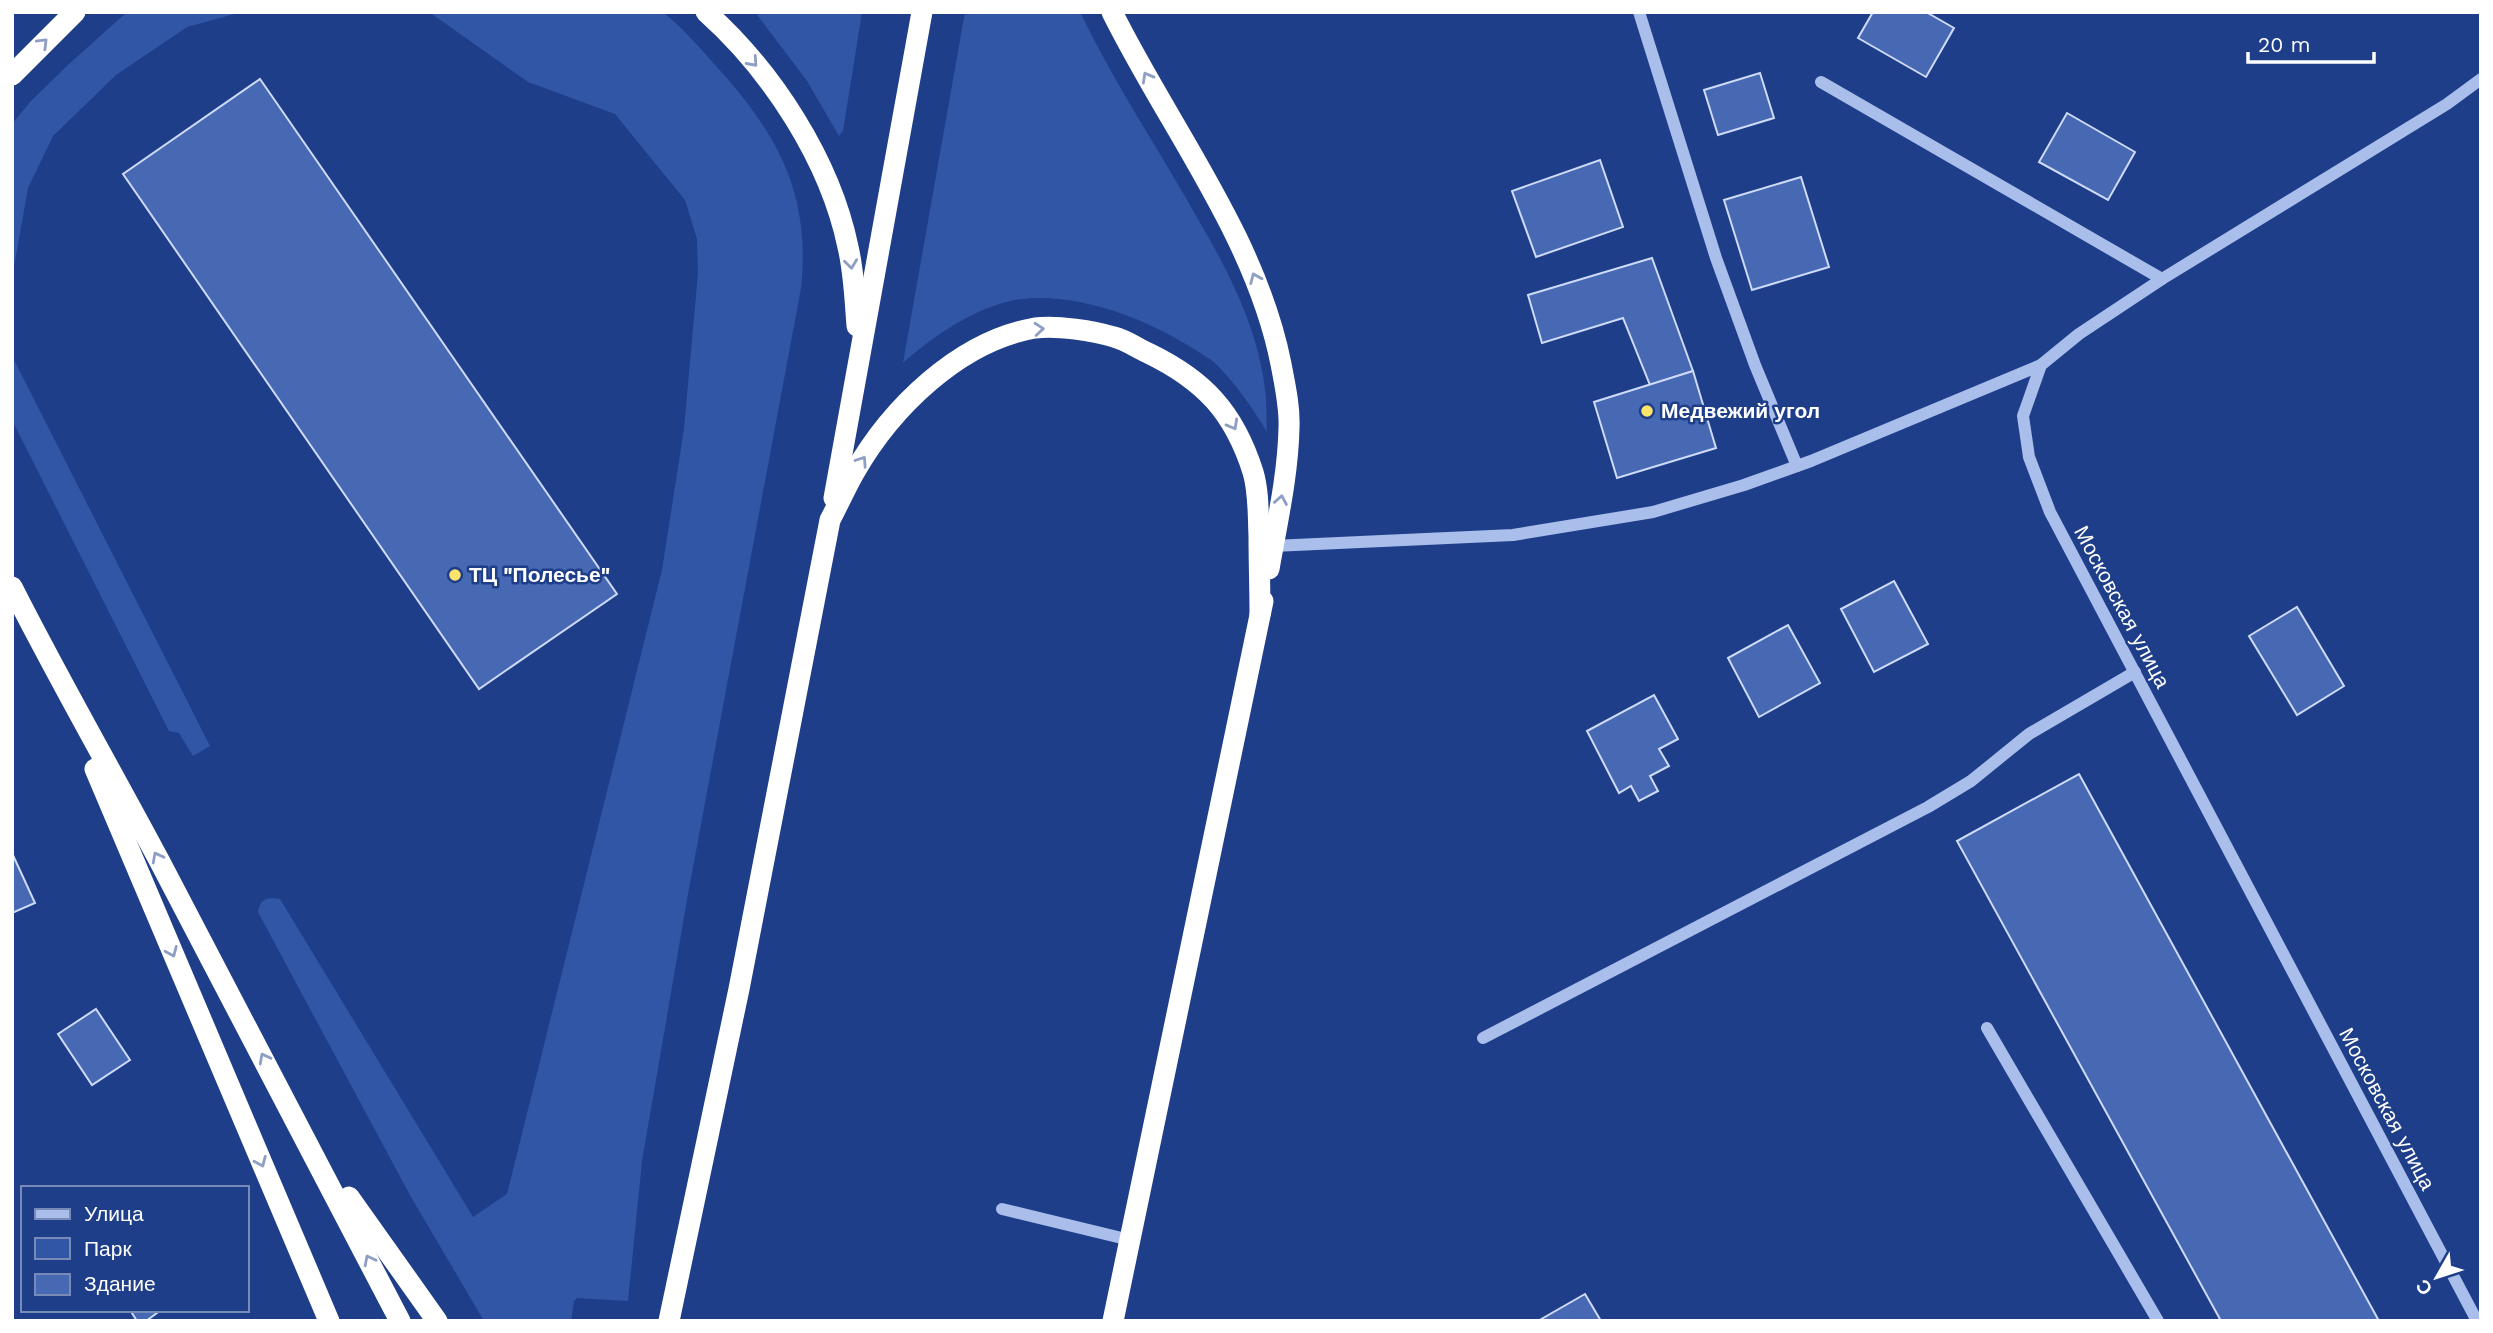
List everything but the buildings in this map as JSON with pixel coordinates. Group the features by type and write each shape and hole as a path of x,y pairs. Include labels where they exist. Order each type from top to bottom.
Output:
{"highway":[{"path":"12,75 75,12"},
{"path":"706,12 760,70 793,113 833,196 848,247 860,355"},
{"path":"669,1321 739,989 830,520 922,12"},
{"path":"1112,12 1235,234 1256,279 1276,335 1289,426 1283,489 1261,615 1113,1321"},
{"path":"830,520 855,472 874,443 927,384 951,364 1002,337 1038,328 1076,330 1115,337 1191,377 1222,407 1241,441 1254,474 1258,503 1261,615"},
{"path":"12,587 305,1136 400,1321"},
{"path":"51,664 321,1311 329,1321"},
{"path":"305,1136 437,1321"}],"street":[{"path":"1640,12 1716,258 1755,365 1797,466"},
{"path":"1273,546 1526,533 1653,512 1797,466 2041,365 2079,334 2162,279 2448,104 2481,79"},
{"path":"1821,82 2162,279"},
{"name":"Московская улица","path":"2041,365 2023,416 2029,457 2050,512 2477,1321"},
{"path":"1483,1038 1928,807 1971,781 2029,734 2135,672"},
{"path":"1987,1028 2158,1321"},
{"path":"1002,1209 1130,1240"}],"green space":[{"path":"127,12 242,12 187,27 116,75 53,136 28,188 12,278 12,124 31,101"},
{"path":"429,12 663,12 703,52 757,116 786,167 801,223 801,288 688,894 642,1161 628,1301 577,1298 574,1301 571,1321 484,1321 411,1197 258,912 265,900 280,899 473,1217 507,1194 662,570 684,429 698,273 697,239 685,200 615,114 528,82"},
{"path":"755,12 862,12 843,131 839,136 807,81"},
{"path":"965,12 1080,12 1123,92 1210,240 1241,302 1261,367 1266,394 1267,432 1237,388 1210,359 1169,335 1124,314 1074,301 1025,299 988,308 949,328 903,363"},
{"path":"12,356 210,746 193,756 179,733 169,731 12,420"}],"place":[{"name":"Медвежий угол","path":"1647,411"},
{"name":"ТЦ \"Полесье\"","path":"455,575"}]}
